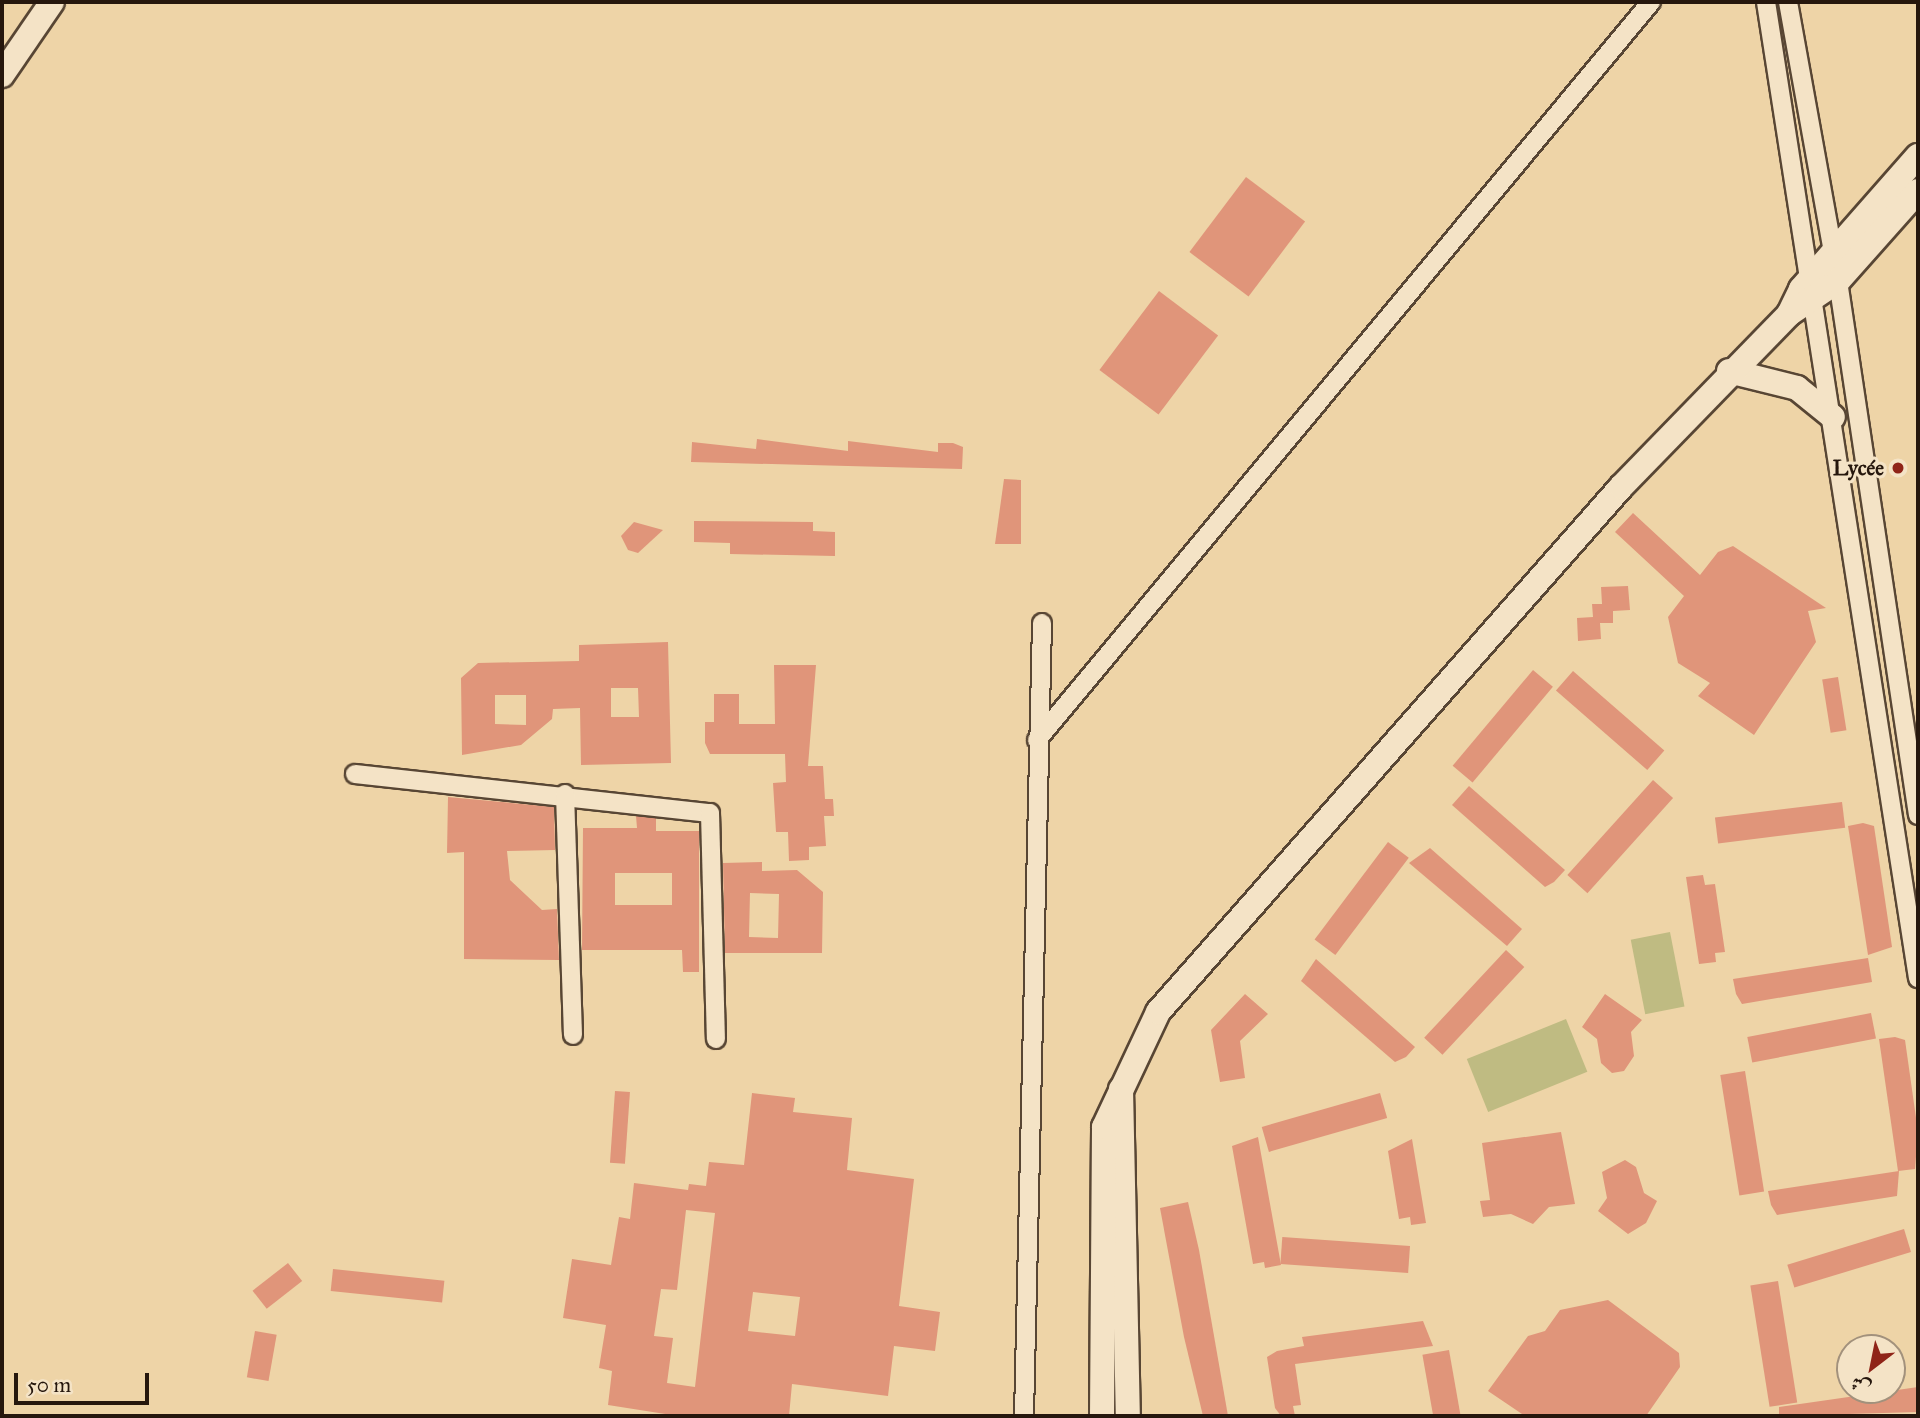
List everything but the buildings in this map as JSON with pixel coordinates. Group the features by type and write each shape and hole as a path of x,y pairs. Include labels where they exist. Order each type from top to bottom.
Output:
{"main road":[{"path":"2,75 52,2"},
{"path":"1102,1416 1099,1171 1107,1110 1121,1089 1158,1012 1730,371 1789,314 1812,275 1918,156"},
{"path":"1789,314 1817,300 1838,281 1918,191"},
{"path":"1730,371 1797,388 1833,417"},
{"path":"1121,1089 1128,1416"}],"street":[{"path":"1037,740 1651,2"},
{"path":"1766,2 1817,300 1918,978"},
{"path":"1788,2 1838,281 1918,814"},
{"path":"1024,1416 1037,740 1042,623"},
{"path":"355,774 565,794 710,813 716,1039"},
{"path":"565,794 573,1035"}],"shaded area":[{"path":"1670,932 1685,1007 1645,1014 1631,940"},
{"path":"1566,1019 1587,1072 1488,1112 1467,1059"}],"place":[{"name":"Lycée","path":"1898,468"}]}
